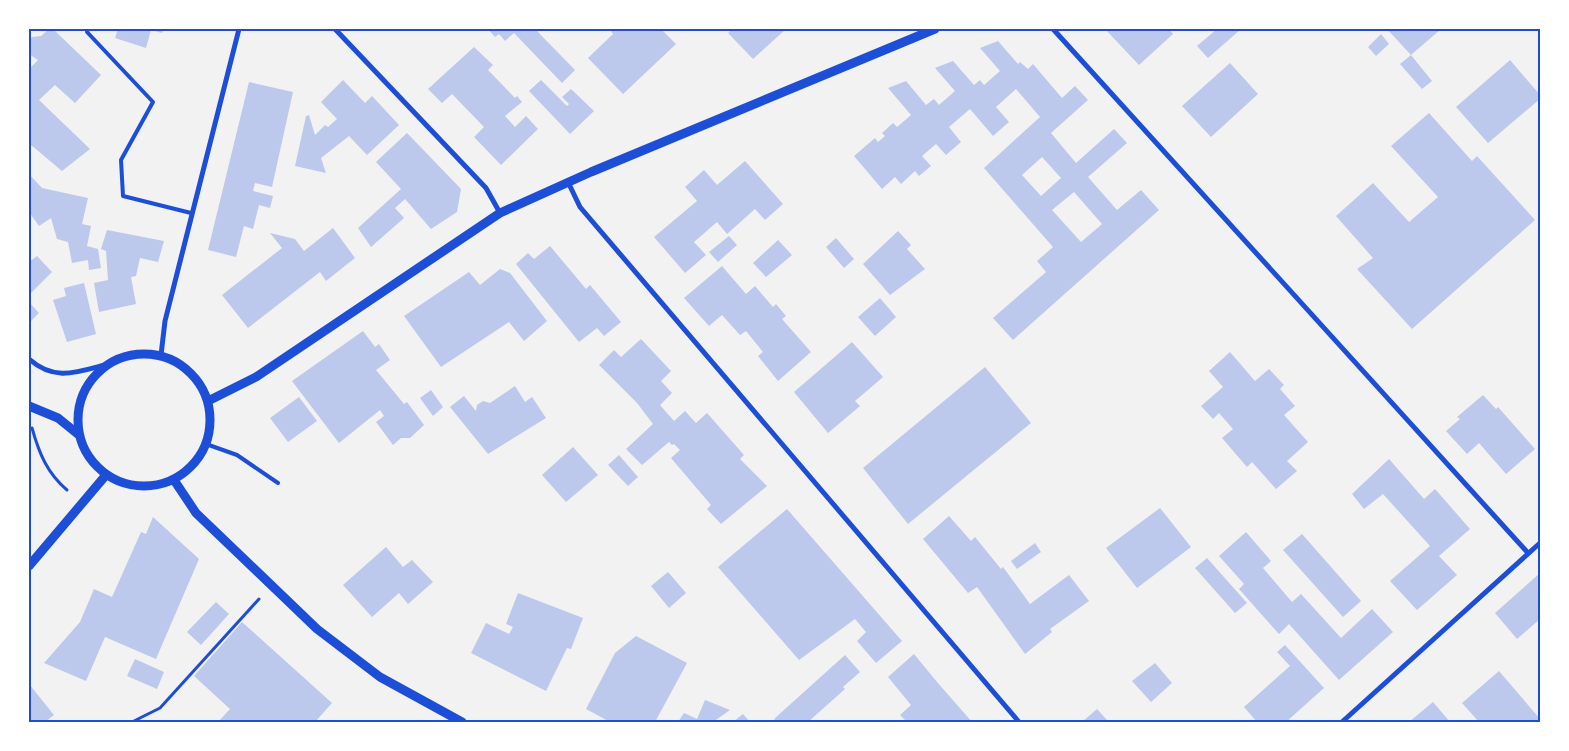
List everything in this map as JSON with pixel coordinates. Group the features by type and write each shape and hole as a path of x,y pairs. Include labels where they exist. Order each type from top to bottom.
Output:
{"street":[{"path":"160,355 165,321 191,213 239,29"},
{"path":"335,29 486,188 500,213"},
{"path":"208,401 256,377 500,213 914,33 935,29"},
{"path":"1054,29 1528,553"},
{"path":"568,182 580,207 1019,722"},
{"path":"29,359 48,372 61,374 108,364 124,356 143,354 160,355 182,365 198,381 208,401 211,422 206,444 199,458 188,471 174,480 157,486 139,487 122,483 106,475 94,464 84,450 79,435 78,414 82,395 93,378 108,364"},
{"path":"30,406 58,418 79,435"},
{"path":"29,566 106,475"},
{"path":"174,480 196,513 317,629 380,677 462,722"},
{"path":"1342,722 1540,543"}],"lane":[{"path":"88,29 87,32 153,102 121,160 123,196 191,213"},
{"path":"206,444 237,455 278,483"}],"path":[{"path":"30,406 30,422 40,457 58,482 83,504"},
{"path":"132,722 160,708 271,585"}],"building":[{"path":"118,29 163,29 162,33 151,30 146,48 115,38"},
{"path":"488,29 535,29 575,70 562,83 514,33 505,41 499,34 495,37"},
{"path":"614,29 661,29 676,44 623,94 588,58 613,34 611,31"},
{"path":"733,29 786,29 753,59 728,33"},
{"path":"1105,29 1169,29 1173,34 1139,65"},
{"path":"1217,29 1241,29 1208,58 1197,46"},
{"path":"1387,29 1441,29 1411,55"},
{"path":"48,30 54,30 101,75 75,103 55,85 39,100 90,149 62,171 31,145 29,147 29,69 38,60 29,54 29,41 32,37 41,36"},
{"path":"1381,34 1389,44 1376,56 1368,47"},
{"path":"998,41 1018,64 1020,62 1028,69 1033,64 1062,98 1075,86 1088,100 1051,133 1076,163 1114,129 1127,143 1088,177 1117,210 1141,190 1159,210 1013,340 993,318 1046,272 1037,261 1053,247 984,168 1040,117 1016,89 996,107 1009,122 993,136 970,109 949,127 961,142 946,155 936,144 922,156 931,166 919,176 915,171 901,184 895,177 882,189 854,156 875,138 878,142 885,136 882,133 893,123 897,127 911,115 888,88 906,81 926,105 934,99 939,105 955,91 935,68 953,61 974,85 980,80 984,85 1000,71 980,48","holes":["1042,157 1061,178 1041,196 1022,175","1074,192 1102,224 1081,242 1052,210"]},
{"path":"474,47 493,65 488,70 515,98 517,96 522,102 505,116 515,127 526,116 538,129 501,165 474,137 484,127 452,94 442,103 428,89"},
{"path":"1411,55 1432,81 1422,89 1400,64"},
{"path":"1510,60 1540,95 1540,99 1488,143 1456,107"},
{"path":"1230,63 1258,94 1211,137 1182,106"},
{"path":"343,80 365,103 372,96 399,125 367,155 349,136 321,158 326,173 295,166 306,116 309,115 315,135 325,125 328,127 337,119 321,102"},
{"path":"541,80 567,106 569,104 562,97 571,89 594,111 570,134 529,91"},
{"path":"249,82 293,92 272,187 255,183 253,191 273,196 270,208 259,205 253,229 244,226 236,257 208,250"},
{"path":"1429,113 1472,161 1477,156 1535,220 1412,329 1357,269 1373,258 1336,216 1373,183 1409,222 1438,197 1391,146"},
{"path":"407,133 461,189 457,212 431,229 405,199 395,208 404,218 371,247 358,228 401,189 376,162"},
{"path":"745,161 783,204 765,220 755,209 727,234 717,222 694,242 706,255 685,273 654,237 697,201 685,187 704,170 717,185"},
{"path":"29,174 42,188 88,198 82,224 91,226 87,246 98,249 101,268 89,270 88,260 72,263 68,242 57,239 51,218 39,226 29,212"},
{"path":"333,228 355,258 326,281 320,272 248,328 222,295 282,248 270,233 295,239 304,251"},
{"path":"107,230 164,241 158,262 140,258 136,276 131,277 136,304 99,312 94,283 108,280 106,251 101,249"},
{"path":"898,231 911,245 907,249 925,269 890,295 863,264"},
{"path":"729,236 737,245 718,262 709,252"},
{"path":"836,238 854,259 844,268 826,247"},
{"path":"778,240 792,255 766,277 753,263"},
{"path":"550,246 586,289 590,285 621,322 604,336 597,328 579,342 516,264 528,253 534,259"},
{"path":"37,256 52,272 29,295 29,262"},
{"path":"722,266 746,294 755,286 773,307 776,304 786,316 782,319 811,352 778,381 758,356 763,352 746,331 740,335 722,315 709,326 684,298"},
{"path":"500,269 510,273 547,321 524,341 509,322 441,367 404,316 469,272 480,285"},
{"path":"84,283 96,334 67,342 53,300 66,296 64,288"},
{"path":"880,298 896,317 875,336 858,317"},
{"path":"29,302 39,313 29,323"},
{"path":"363,331 375,347 379,344 390,360 376,370 404,404 407,402 424,425 410,438 401,438 393,445 376,422 384,416 380,410 339,443 292,381"},
{"path":"641,339 671,371 661,381 672,393 660,405 674,421 685,411 696,423 707,413 744,455 740,459 767,486 721,524 707,509 711,505 671,458 680,450 674,444 672,445 669,442 642,465 626,449 653,424 637,403 599,365 614,350 621,357"},
{"path":"852,342 883,377 855,401 860,406 828,433 794,392"},
{"path":"1230,352 1255,381 1269,369 1284,385 1280,389 1295,406 1284,415 1308,442 1287,461 1297,471 1276,489 1252,462 1247,467 1222,438 1233,429 1219,413 1213,419 1201,406 1223,387 1209,371"},
{"path":"985,367 1031,423 908,524 863,468"},
{"path":"515,386 525,402 532,397 546,418 488,454 450,407 464,396 476,411 477,405 483,401 490,403"},
{"path":"431,390 443,407 433,416 420,398"},
{"path":"1483,395 1496,409 1498,407 1535,449 1506,474 1479,443 1467,454 1446,431 1460,419 1457,417"},
{"path":"299,397 317,421 288,442 270,418"},
{"path":"573,447 598,475 566,502 542,475"},
{"path":"619,455 638,477 628,486 608,465"},
{"path":"1389,459 1424,499 1435,489 1470,529 1439,556 1457,575 1417,610 1390,581 1430,546 1383,494 1364,509 1352,494"},
{"path":"1160,508 1191,547 1137,588 1106,548"},
{"path":"787,509 902,641 876,663 857,641 866,632 855,619 799,660 718,567"},
{"path":"949,516 971,541 975,537 1001,569 1003,567 1030,604 1069,575 1089,601 1050,629 1052,632 1025,654 977,587 968,593 923,539"},
{"path":"153,517 199,559 156,659 105,637 86,681 44,663 80,622 94,589 112,597 141,532 146,534"},
{"path":"1246,532 1271,561 1263,568 1292,602 1301,594 1341,638 1372,609 1393,632 1339,680 1289,624 1279,634 1239,589 1244,584 1219,556"},
{"path":"1302,534 1361,601 1343,617 1283,550"},
{"path":"1035,543 1041,552 1017,569 1011,561"},
{"path":"386,547 403,567 412,560 433,582 408,604 399,593 372,617 343,585"},
{"path":"1207,558 1247,603 1235,613 1195,568"},
{"path":"668,572 686,593 669,608 651,586"},
{"path":"1540,573 1540,619 1517,639 1495,613"},
{"path":"518,593 583,618 571,649 567,648 546,691 471,653 486,623 509,634 513,627 506,624"},
{"path":"216,602 229,614 201,645 187,632"},
{"path":"242,622 332,703 315,722 218,722 230,709 194,676"},
{"path":"636,636 687,663 655,722 610,722 586,709 615,653"},
{"path":"1285,645 1324,688 1286,722 1257,722 1244,707 1290,666 1277,652"},
{"path":"914,654 972,722 907,722 900,715 911,705 888,677"},
{"path":"845,655 860,672 843,687 845,689 808,722 777,722 774,719"},
{"path":"135,659 164,672 157,689 127,676"},
{"path":"1155,663 1172,683 1151,702 1132,681"},
{"path":"1499,671 1540,719 1540,722 1479,722 1462,703"},
{"path":"29,684 54,715 45,722 29,722"},
{"path":"705,700 730,710 713,722 678,722 684,713 697,719"},
{"path":"1433,702 1450,722 1409,722"},
{"path":"1097,709 1107,720 1104,722 1082,722"},
{"path":"743,714 750,722 733,722"}]}
